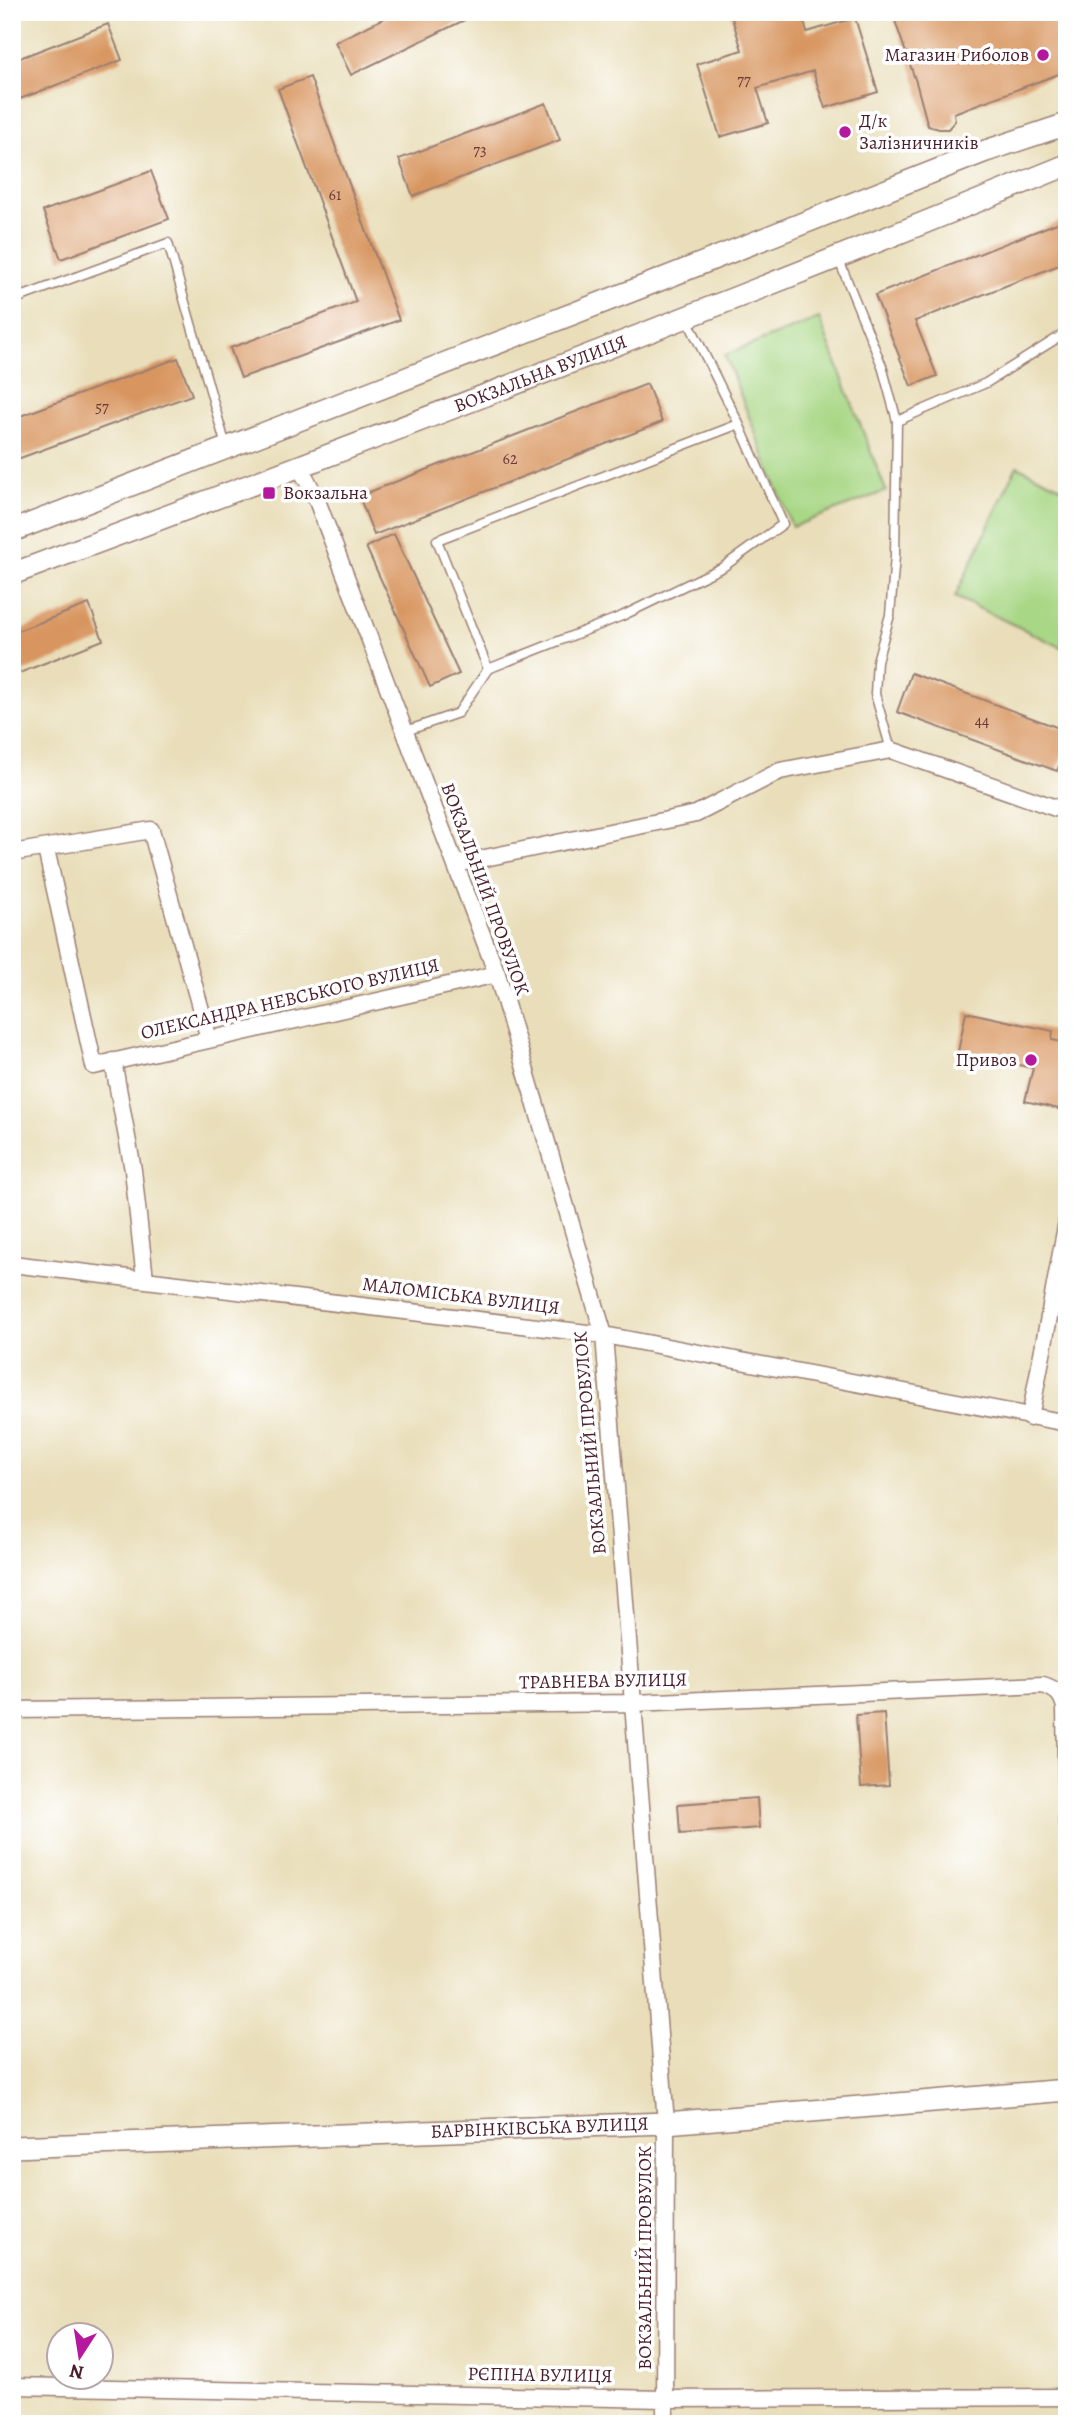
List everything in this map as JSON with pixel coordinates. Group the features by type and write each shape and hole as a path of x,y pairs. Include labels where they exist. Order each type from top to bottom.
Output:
{"street":[{"path":"12,531 983,152 1067,124"},
{"name":"ВОКЗАЛЬНА ВУЛИЦЯ","path":"12,574 300,467 838,258 1067,165"},
{"name":"ВОКЗАЛЬНИЙ ПРОВУЛОК","path":"300,467 316,499 496,974 604,1335 666,2123 665,2424"},
{"path":"456,864 696,814 780,771 891,750 1067,812"},
{"path":"12,853 151,831 209,1039"},
{"name":"ОЛЕКСАНДРА НЕВСЬКОГО ВУЛИЦЯ","path":"46,849 94,1066 496,974"},
{"path":"113,1061 134,1170 145,1279"},
{"path":"1030,1418 1067,1221"},
{"name":"МАЛОМІСЬКА ВУЛИЦЯ","path":"12,1264 604,1335 1067,1423"},
{"name":"ТРАВНЕВА ВУЛИЦЯ","path":"12,1710 634,1703 1043,1685 1059,1693 1064,1700 1067,1825"},
{"name":"БАРВІНКІВСЬКА ВУЛИЦЯ","path":"12,2147 666,2123 1067,2090"},
{"name":"РЄПІНА ВУЛИЦЯ","path":"12,2386 665,2399 1067,2397"}],"lane":[{"path":"12,273 21,297 168,243 227,449"},
{"path":"838,258 882,366 897,421 895,556 890,615 877,661 875,694 891,750"},
{"path":"403,732 458,713 488,669 622,616 723,567 783,524 739,424 686,317"},
{"path":"897,421 986,383 1067,332"},
{"path":"488,669 438,540 739,424"}],"green space":[{"path":"819,318 886,491 792,527 725,355"},
{"path":"1017,466 1067,490 1067,650 955,597"}],"building":[{"path":"397,12 481,12 351,75 335,42"},
{"path":"730,12 801,12 807,32 855,18 878,92 825,108 813,71 757,88 768,123 720,137 697,64 742,50"},
{"path":"892,12 1067,12 1067,71 954,113 955,121 948,129 928,126"},
{"path":"108,24 122,60 12,102 12,61"},
{"path":"310,77 399,320 241,378 230,348 356,302 278,89"},
{"path":"546,103 560,140 413,196 399,159"},
{"path":"151,171 169,219 61,259 43,211"},
{"path":"1067,219 1067,262 915,321 937,376 911,386 875,295"},
{"path":"178,358 192,395 12,461 12,419"},
{"path":"647,384 662,422 374,535 359,496"},
{"path":"394,534 459,674 430,687 366,547"},
{"path":"89,604 103,640 12,676 12,633"},
{"path":"911,673 1067,731 1067,745 1057,771 897,712"},
{"name":"Привоз","path":"966,1012 1053,1031 1052,1040 1067,1043 1067,1111 1025,1101 1033,1068 958,1052"},
{"path":"884,1713 889,1785 861,1787 856,1715"},
{"path":"757,1798 759,1828 680,1834 678,1804"}],"place":[{"name":"Магазин Риболов","path":"1043,55"},
{"name":"Д/к Залізничників","path":"845,132"},
{"name":"Вокзальна","path":"269,493"},
{"name":"Привоз","path":"1031,1060"}]}
